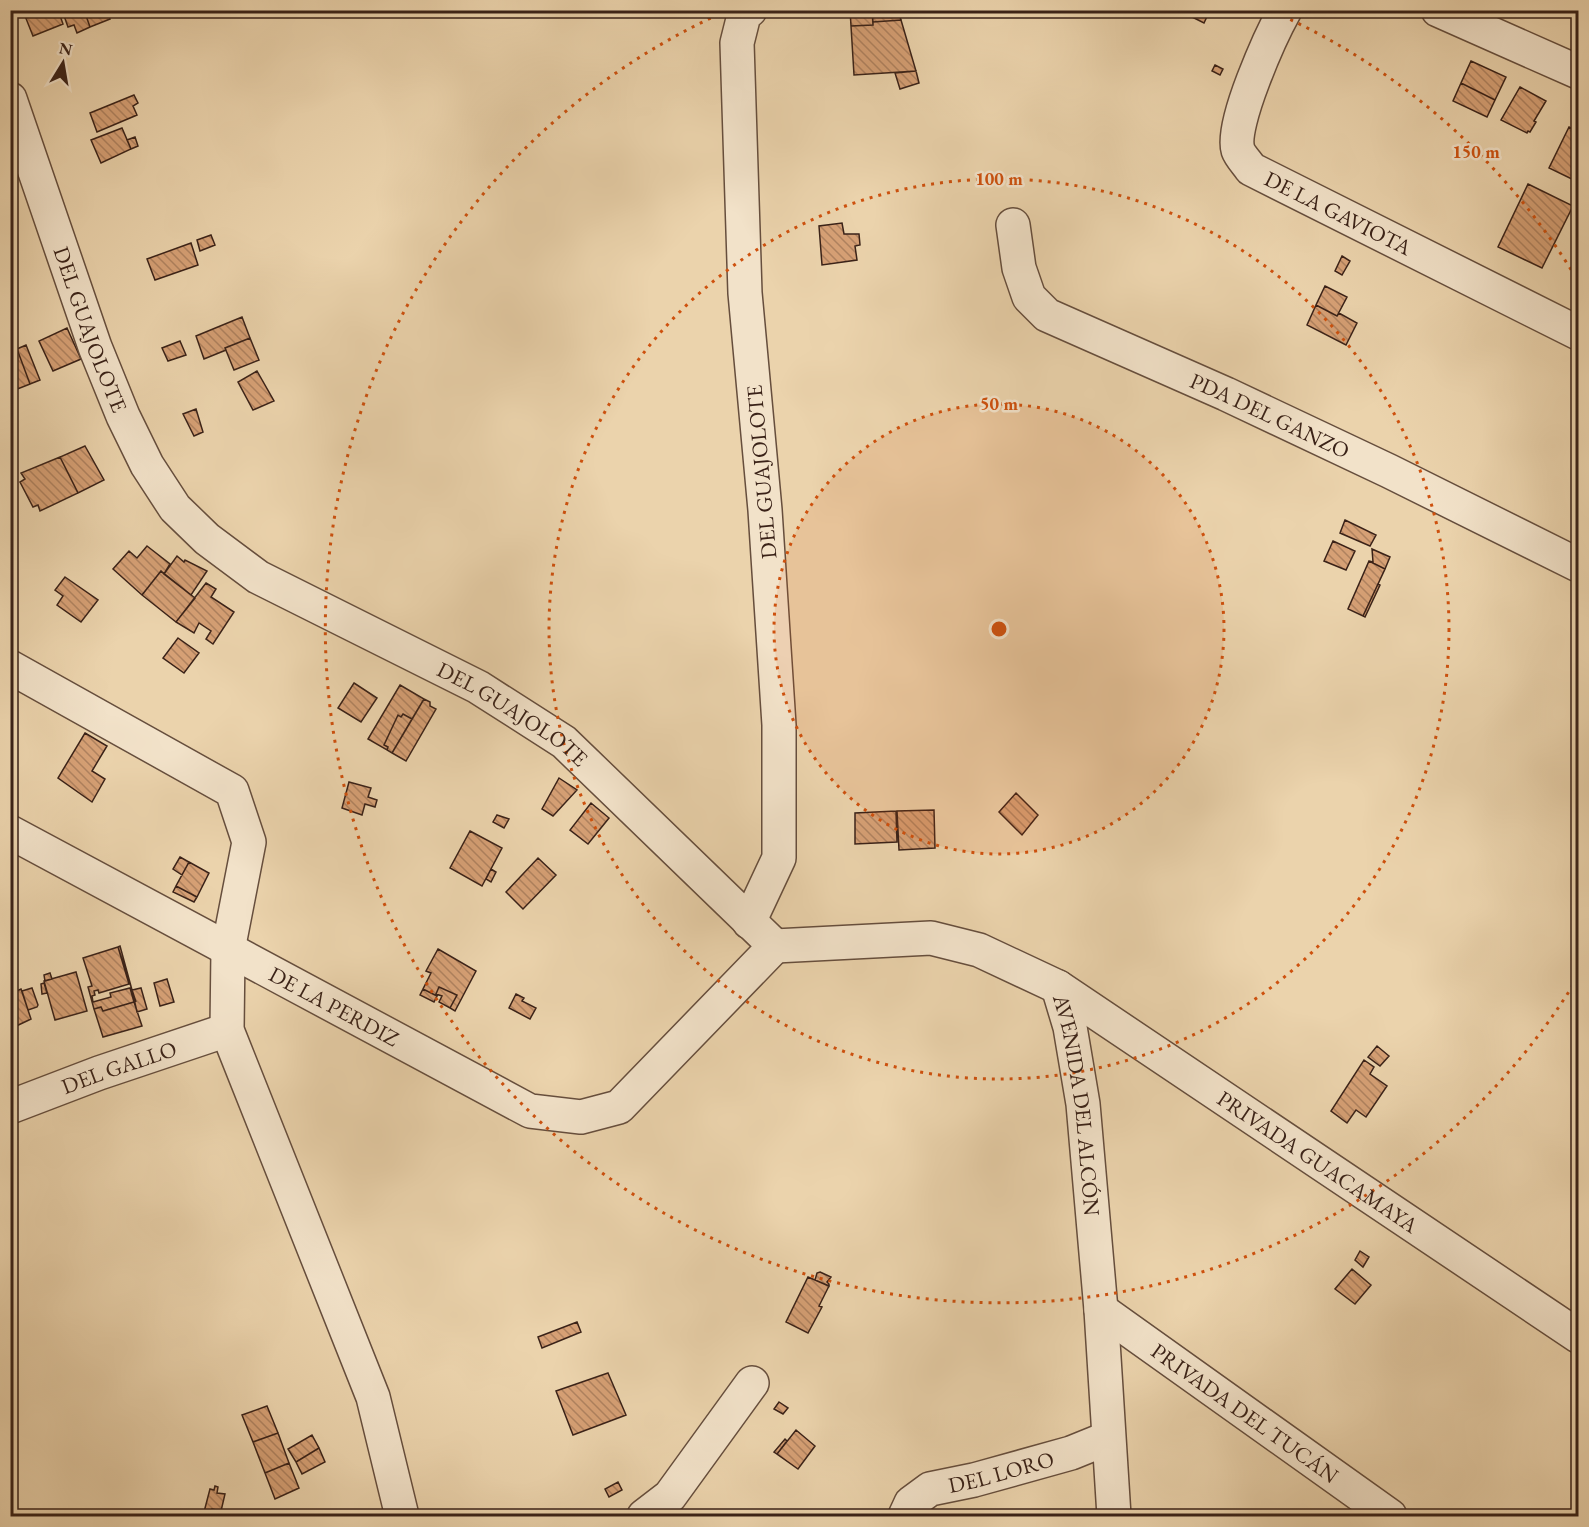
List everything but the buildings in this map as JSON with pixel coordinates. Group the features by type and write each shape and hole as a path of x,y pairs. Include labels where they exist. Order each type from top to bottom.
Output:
{"street":[{"name":"DE LA GAVIOTA","path":"1284,10 1239,119 1238,150 1251,169 1578,333"},
{"path":"1438,10 1578,72"},
{"name":"DEL GUAJOLOTE","path":"747,13 737,43 745,293 765,510 779,726 779,858 749,922"},
{"name":"DEL GUAJOLOTE","path":"10,99 95,347 123,416 147,465 175,508 207,539 258,577 478,687 564,742 775,946"},
{"name":"PDA DEL GANZO","path":"1013,225 1019,268 1029,297 1047,315 1297,428 1578,565"},
{"path":"10,667 232,791 249,842 228,950 227,1030 373,1396 402,1516"},
{"path":"10,832 228,950"},
{"name":"AVENIDA DEL ALCÓN","path":"775,946 931,938 979,950 1058,987 1070,1027 1083,1104 1101,1310 1114,1516"},
{"name":"DE LA PERDIZ","path":"228,950 530,1111 581,1117 619,1107 775,946"},
{"name":"PRIVADA GUACAMAYA","path":"1058,987 1578,1336"},
{"name":"DEL GALLO","path":"10,1107 99,1073 227,1030"},
{"name":"PRIVADA DEL TUCÁN","path":"1101,1310 1390,1516"},
{"path":"644,1516 670,1496 752,1383"},
{"name":"DEL LORO","path":"905,1516 911,1503 930,1490 1071,1454 1108,1438"}]}
